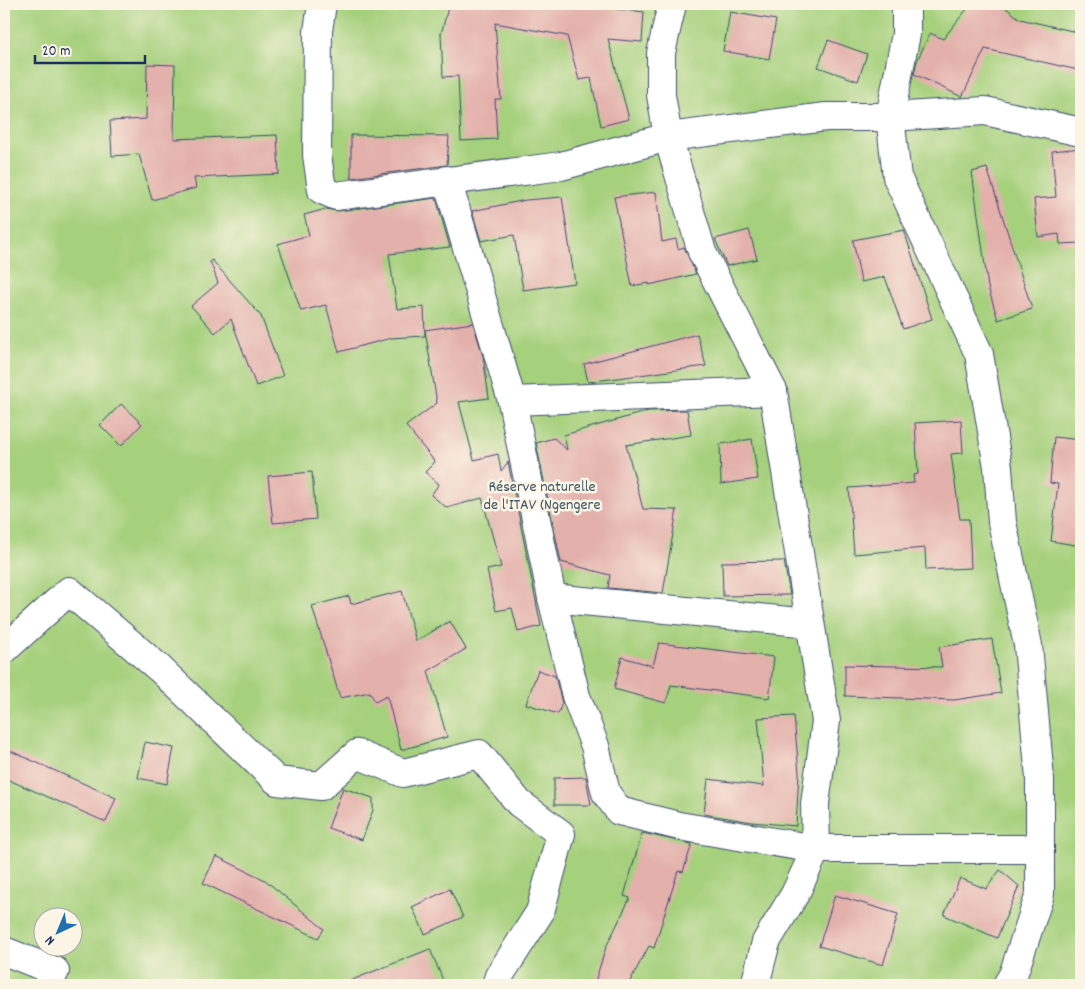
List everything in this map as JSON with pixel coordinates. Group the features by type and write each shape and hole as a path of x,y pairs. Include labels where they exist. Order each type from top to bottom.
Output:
{"street":[{"path":"322,4 318,31 317,155 322,190 336,196 561,166 668,136 826,117 890,117 985,111 1081,132"},
{"path":"672,4 661,53 661,95 668,136 702,252 773,391 826,721 815,804 816,848 795,894 766,942 755,985"},
{"path":"906,4 906,34 890,117 897,177 979,354 998,467 1002,522 1028,645 1040,779 1040,894 1013,975 1007,985"},
{"path":"447,180 512,401 552,598 576,696 595,746 606,794 619,811 679,826 816,848 1040,849"},
{"path":"512,401 773,391"},
{"path":"4,650 69,590 160,669 277,781 321,786 357,754 403,773 479,754 519,803 561,834 540,912 499,976 496,985"},
{"path":"552,598 810,623"},
{"path":"4,951 55,970 48,985"}],"green space":[{"name":"Réserve naturelle de l'ITAV (Ngengere","path":"4,4 1081,4 1081,985 4,985"}],"building":[{"path":"449,4 574,4 644,12 642,42 608,39 629,119 601,126 591,78 579,80 567,36 495,23 501,99 495,99 497,139 461,141 458,76 443,77 441,34"},
{"path":"971,4 1001,4 1020,19 1081,33 1081,54 1078,70 985,49 962,97 914,74 917,61 930,33 943,39"},
{"path":"730,12 776,20 769,59 723,51"},
{"path":"828,40 867,54 858,81 818,67"},
{"path":"147,64 175,65 174,139 277,135 279,174 194,178 196,188 152,200 139,154 112,156 110,121 146,119"},
{"path":"351,135 449,136 447,165 351,178"},
{"path":"1081,148 1081,243 1060,244 1059,234 1038,237 1034,199 1056,197 1052,151"},
{"path":"987,168 1032,309 998,320 988,287 972,172"},
{"path":"656,192 662,242 676,239 678,249 684,247 696,274 649,285 649,283 632,286 614,197"},
{"path":"562,197 575,283 523,290 514,235 481,241 472,211 526,200"},
{"path":"436,198 450,247 389,254 397,309 424,307 425,336 391,338 339,352 326,305 301,311 278,244 309,235 304,215 326,209 338,211"},
{"path":"749,230 757,259 727,266 715,239"},
{"path":"904,230 932,319 903,329 885,277 861,282 853,240"},
{"path":"212,260 261,316 283,376 256,386 231,319 215,333 191,306 218,283 210,261"},
{"path":"473,323 483,356 489,398 459,402 474,460 498,454 501,471 508,462 541,626 518,632 512,608 496,611 487,570 501,567 482,498 447,508 431,495 439,484 425,472 435,462 406,426 437,403 425,330"},
{"path":"697,334 706,366 588,382 584,364"},
{"path":"121,404 142,424 121,446 100,425"},
{"path":"687,410 691,435 626,445 643,509 677,510 663,593 608,588 610,575 561,562 536,443 554,438 567,450 564,435 648,411"},
{"path":"961,420 963,453 951,454 960,519 969,519 971,568 926,570 925,548 854,554 849,488 914,483 913,475 918,474 915,423"},
{"path":"1054,437 1081,440 1081,546 1051,541 1058,484 1050,483"},
{"path":"752,439 758,479 721,484 720,444"},
{"path":"312,472 316,519 273,523 268,476"},
{"path":"784,561 790,595 723,596 722,562"},
{"path":"402,591 416,641 450,621 466,649 428,671 447,737 401,750 387,696 375,702 370,692 340,698 312,606 349,596 351,604"},
{"path":"992,639 1001,693 954,700 845,696 845,665 942,667 939,647"},
{"path":"659,643 774,657 769,698 671,685 666,703 614,689 622,657 653,666"},
{"path":"538,670 555,676 562,703 558,714 526,704"},
{"path":"794,716 799,773 796,826 752,822 704,814 708,779 764,786 758,718"},
{"path":"145,742 174,748 167,784 138,778"},
{"path":"4,748 116,798 106,822 4,778"},
{"path":"586,777 591,805 554,805 554,778"},
{"path":"343,788 373,798 373,810 362,840 328,828"},
{"path":"642,833 692,844 683,872 678,871 654,948 649,946 628,985 594,985 606,947 630,898 624,896"},
{"path":"216,856 265,880 324,929 318,938 203,883"},
{"path":"1000,870 1019,886 997,938 944,915 960,878 986,889"},
{"path":"450,889 463,917 425,934 412,907"},
{"path":"835,895 898,914 883,965 819,946"},
{"path":"430,949 445,985 342,985 342,984"}]}
